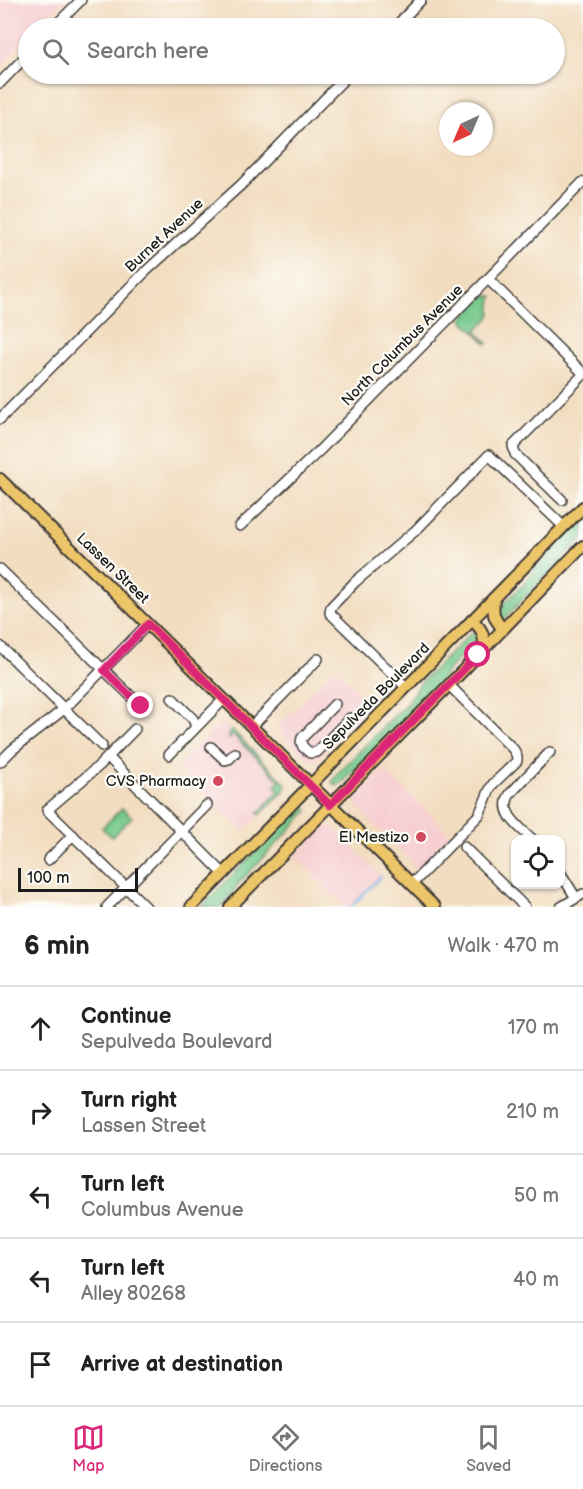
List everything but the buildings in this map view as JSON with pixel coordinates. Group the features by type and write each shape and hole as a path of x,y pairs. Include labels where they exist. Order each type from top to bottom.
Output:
{"main road":[{"name":"Lassen Street","path":"0,479 435,907"},
{"name":"Sepulveda Boulevard","path":"191,907 583,507"},
{"path":"230,907 583,546"},
{"path":"494,598 493,614 495,620 503,628"},
{"path":"472,620 484,635 484,648"}],"street":[{"path":"63,18 81,0"},
{"path":"403,18 421,0"},
{"path":"0,83 18,64"},
{"name":"Burnet Avenue","path":"0,419 144,273 242,184 339,84"},
{"name":"North Columbus Avenue","path":"240,526 320,450 583,182"},
{"path":"488,279 581,368 513,446 515,454 562,500"},
{"path":"406,687 330,613 331,607 347,590 416,530 489,455 563,526"},
{"path":"0,569 141,706"},
{"path":"0,762 64,709 148,624"},
{"path":"0,646 102,746"},
{"path":"252,726 318,659"},
{"path":"411,884 480,815 493,784 517,761 514,750 449,685"},
{"path":"172,698 193,718 196,727"},
{"path":"169,755 224,699"},
{"path":"335,704 302,738 303,747 310,753 317,752 350,718"},
{"path":"135,729 108,757 47,810 146,907"},
{"path":"211,747 225,760 235,753"},
{"path":"528,835 510,817 506,799 550,752"},
{"path":"108,757 224,874"},
{"path":"107,907 207,805"},
{"path":"48,860 73,835"},
{"path":"464,847 525,907"},
{"path":"561,907 580,896 565,877"}],"shaded area":[{"path":"0,0 66,0 48,18 18,18 18,48 0,67"},
{"path":"335,668 371,704 317,759 309,760 276,728"},
{"path":"222,721 286,784 284,791 244,831 177,766"},
{"path":"384,769 452,836 419,870 375,826 355,802"},
{"path":"329,826 381,875 349,907 346,907 295,857 323,828"}],"green space":[{"path":"484,296 493,296 491,314 476,331 487,344 462,319"},
{"path":"583,517 583,538 501,620 497,611 526,582 541,560"},
{"path":"475,629 479,638 448,670 434,690 345,780 337,786 332,782 338,773 405,705 421,682"},
{"path":"232,730 286,784 284,791 260,815 258,813 279,791 275,786 280,781 233,735 229,739 229,733"},
{"path":"302,804 308,810 239,883 221,907 201,907"},
{"path":"122,808 132,817 112,837 102,828"}],"waterway":[{"path":"351,907 381,876"}],"place":[{"name":"CVS Pharmacy","path":"218,781"},
{"name":"El Mestizo","path":"421,837"}],"route":[{"path":"141,706 104,670 148,624 330,805 478,655"}]}
